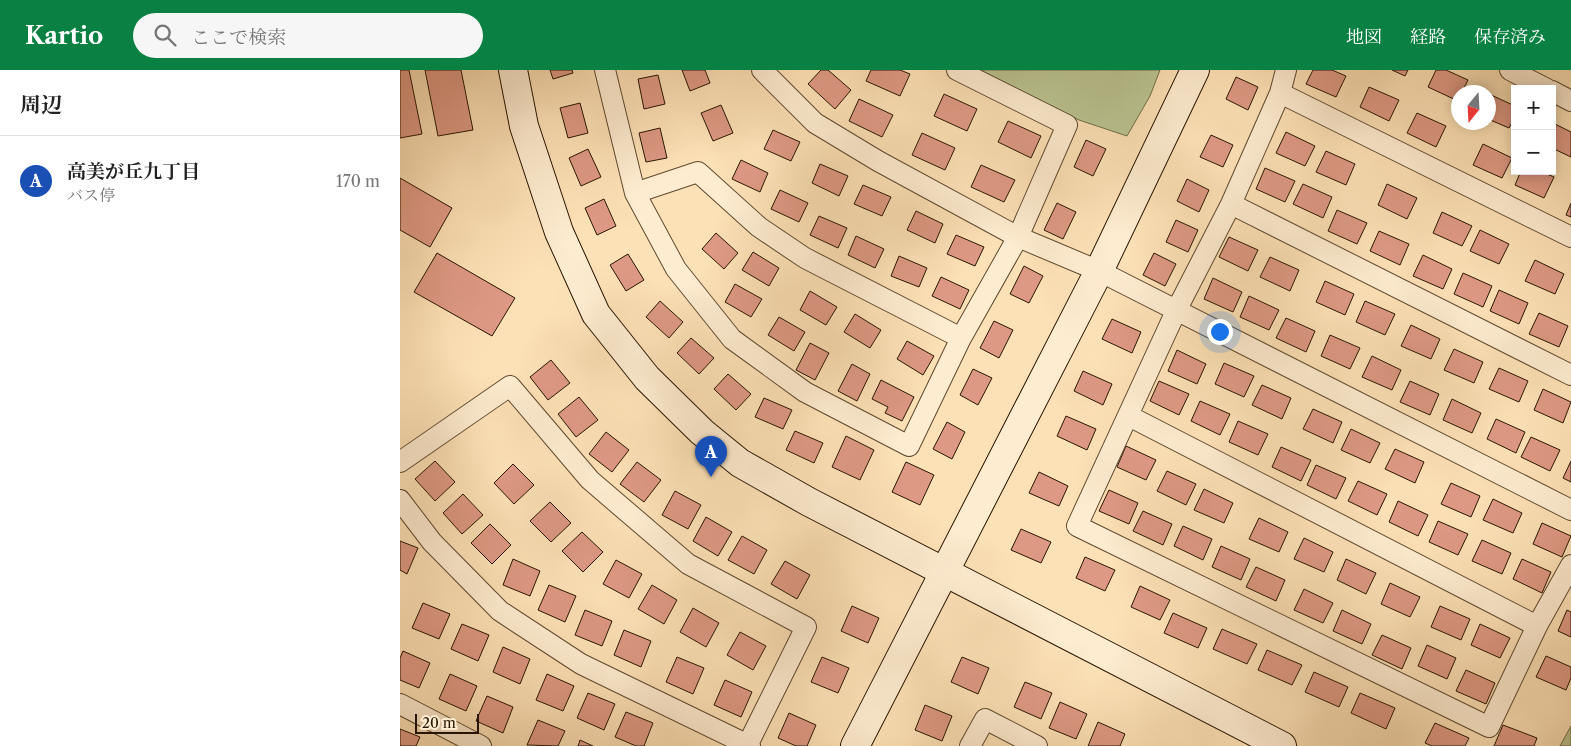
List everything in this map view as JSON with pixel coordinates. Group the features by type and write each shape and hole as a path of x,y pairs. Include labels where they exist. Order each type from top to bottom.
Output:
{"street":[{"path":"513,70 524,126 559,232 596,314 646,378 702,432 740,463 809,502 1282,746"},
{"path":"605,70 635,193 676,269 732,339 805,392 909,446 961,338 1018,237 1067,124 957,70"},
{"path":"762,70 815,123 878,161 1018,237 1099,271 1571,510"},
{"path":"855,746 1099,271 1195,70"},
{"path":"1286,70 1280,93 1231,204 1177,310 1077,526 1489,727 1537,626 1571,564"},
{"path":"1510,70 1539,85"},
{"path":"1280,93 1571,237"},
{"path":"1556,93 1571,101"},
{"path":"635,193 698,172 759,228 805,258 961,338"},
{"path":"1231,204 1571,375"},
{"path":"400,462 510,386 590,480 688,564 806,627 748,746 581,664 500,611 432,542 400,500"},
{"path":"1129,416 1537,626"},
{"path":"400,704 481,746"},
{"path":"970,746 985,718 1037,746"}],"green space":[{"path":"978,70 1160,70 1150,96 1127,136 1079,120"},
{"path":"1571,726 1571,746 1560,746"}],"building":[{"path":"400,70 409,70 422,134 400,138"},
{"path":"425,70 461,70 473,130 438,136"},
{"path":"550,70 572,70 573,73 553,79"},
{"path":"682,70 705,70 710,83 690,91"},
{"path":"821,70 828,70 851,90 835,109 808,84"},
{"path":"871,70 900,70 910,74 900,96 866,81"},
{"path":"1313,70 1332,70 1346,76 1336,97 1306,84"},
{"path":"1392,70 1408,70 1405,76"},
{"path":"1436,70 1446,70 1468,80 1466,85 1451,85 1451,98 1428,87"},
{"path":"658,75 665,104 644,109 638,79"},
{"path":"1236,77 1258,87 1248,110 1226,99"},
{"path":"1369,87 1399,100 1389,121 1360,107"},
{"path":"944,94 977,109 967,131 934,116"},
{"path":"1496,97 1511,104 1511,124 1509,128 1496,122"},
{"path":"859,99 893,115 882,137 849,121"},
{"path":"580,103 588,133 568,138 560,108"},
{"path":"721,105 733,133 713,141 701,113"},
{"path":"1417,113 1446,126 1436,147 1407,133"},
{"path":"1008,121 1041,136 1031,158 998,142"},
{"path":"1556,124 1571,132 1571,157 1556,150"},
{"path":"660,128 667,158 646,162 639,133"},
{"path":"773,130 800,142 791,161 764,149"},
{"path":"1286,132 1315,146 1305,166 1276,153"},
{"path":"922,133 955,148 945,170 912,155"},
{"path":"1211,135 1233,145 1223,167 1200,157"},
{"path":"1086,140 1106,149 1093,176 1074,167"},
{"path":"1483,144 1511,158 1502,178 1473,165"},
{"path":"588,149 601,177 581,186 569,158"},
{"path":"1326,151 1355,164 1346,185 1316,172"},
{"path":"741,160 768,173 760,192 732,179"},
{"path":"820,164 848,176 839,196 812,183"},
{"path":"981,165 1015,180 1004,202 971,187"},
{"path":"1265,168 1295,181 1285,202 1256,189"},
{"path":"1519,175 1549,175 1554,177 1544,198 1515,185"},
{"path":"400,178 452,208 430,247 400,230"},
{"path":"1187,179 1209,190 1199,212 1177,201"},
{"path":"1303,184 1332,197 1323,218 1293,204"},
{"path":"1387,184 1417,198 1407,219 1378,205"},
{"path":"863,185 891,197 882,216 854,204"},
{"path":"780,190 808,203 799,222 771,209"},
{"path":"604,199 616,226 597,235 585,208"},
{"path":"1057,203 1076,212 1063,239 1044,230"},
{"path":"1571,203 1571,217 1566,215"},
{"path":"1337,210 1367,223 1357,244 1328,231"},
{"path":"916,211 943,224 935,243 907,230"},
{"path":"1442,212 1472,226 1462,246 1433,233"},
{"path":"819,216 847,228 838,248 810,235"},
{"path":"1176,220 1198,230 1188,252 1166,242"},
{"path":"1480,230 1509,244 1499,264 1470,251"},
{"path":"1379,231 1409,244 1400,265 1370,251"},
{"path":"716,233 738,253 724,269 702,249"},
{"path":"956,235 984,247 975,266 947,254"},
{"path":"856,236 884,249 875,268 848,255"},
{"path":"1229,237 1258,250 1248,271 1219,257"},
{"path":"753,252 779,268 769,286 742,270"},
{"path":"437,253 515,298 492,336 414,292"},
{"path":"1154,253 1176,264 1165,286 1143,275"},
{"path":"628,254 644,280 626,291 610,265"},
{"path":"1423,255 1452,269 1443,289 1413,276"},
{"path":"899,256 927,268 919,287 891,276"},
{"path":"1270,257 1299,270 1290,291 1260,277"},
{"path":"1535,260 1564,274 1555,294 1525,281"},
{"path":"1024,266 1043,276 1029,303 1010,294"},
{"path":"1463,273 1492,286 1483,307 1454,294"},
{"path":"941,277 969,290 960,309 932,296"},
{"path":"1213,278 1242,292 1233,312 1204,299"},
{"path":"1325,281 1354,294 1345,315 1316,302"},
{"path":"735,284 762,299 751,317 725,302"},
{"path":"1499,290 1528,303 1519,324 1490,311"},
{"path":"810,291 837,307 826,325 800,310"},
{"path":"1249,296 1279,310 1269,330 1240,317"},
{"path":"660,301 683,322 669,338 646,317"},
{"path":"1365,301 1395,314 1385,335 1356,322"},
{"path":"1539,313 1568,326 1559,347 1529,334"},
{"path":"855,314 881,330 870,348 844,332"},
{"path":"779,317 805,332 794,351 768,335"},
{"path":"1286,318 1315,331 1306,352 1276,338"},
{"path":"1112,319 1141,332 1132,353 1102,339"},
{"path":"994,321 1013,330 999,358 980,348"},
{"path":"1411,325 1440,339 1431,359 1401,346"},
{"path":"1330,335 1360,348 1350,369 1321,356"},
{"path":"691,338 714,358 699,374 677,353"},
{"path":"907,341 934,356 923,375 897,359"},
{"path":"810,343 829,353 815,380 796,370"},
{"path":"1454,349 1483,362 1474,383 1444,370"},
{"path":"1177,350 1206,364 1197,384 1168,371"},
{"path":"1372,356 1401,370 1392,390 1362,377"},
{"path":"551,360 570,383 548,400 530,377"},
{"path":"1224,363 1254,376 1244,397 1215,384"},
{"path":"852,364 870,374 857,401 838,391"},
{"path":"1499,368 1528,381 1519,402 1489,389"},
{"path":"973,369 992,378 978,405 960,395"},
{"path":"1083,371 1112,384 1103,405 1074,391"},
{"path":"728,374 751,394 736,410 714,389"},
{"path":"881,380 914,397 902,421 885,413 888,407 872,399"},
{"path":"1159,381 1189,394 1179,415 1150,401"},
{"path":"1410,381 1439,394 1430,415 1400,402"},
{"path":"1262,385 1291,398 1282,419 1252,405"},
{"path":"1543,389 1571,402 1563,423 1534,410"},
{"path":"579,397 598,420 576,437 558,414"},
{"path":"764,398 792,410 783,429 755,417"},
{"path":"1452,399 1481,413 1472,433 1443,420"},
{"path":"1200,401 1230,414 1220,435 1191,421"},
{"path":"1313,409 1342,422 1333,443 1303,429"},
{"path":"1066,416 1096,429 1087,450 1057,436"},
{"path":"1496,419 1525,432 1516,453 1487,439"},
{"path":"1238,421 1268,434 1258,455 1229,442"},
{"path":"947,422 965,432 952,459 933,449"},
{"path":"1351,429 1380,443 1370,463 1341,450"},
{"path":"795,431 823,443 814,463 786,450"},
{"path":"606,432 629,450 612,472 589,454"},
{"path":"846,436 874,450 860,480 832,467"},
{"path":"1531,437 1560,450 1550,471 1521,457"},
{"path":"1126,446 1156,460 1146,480 1117,467"},
{"path":"1281,447 1311,460 1301,481 1272,467"},
{"path":"1395,449 1424,462 1415,483 1385,469"},
{"path":"435,461 455,482 435,501 415,479"},
{"path":"1571,461 1571,482 1563,478"},
{"path":"637,462 661,480 644,502 620,484"},
{"path":"906,462 934,475 920,505 892,492"},
{"path":"513,464 534,485 514,504 494,483"},
{"path":"1316,465 1346,478 1336,499 1307,485"},
{"path":"1167,471 1196,484 1186,505 1157,491"},
{"path":"1039,472 1068,486 1059,506 1029,493"},
{"path":"1358,481 1387,494 1377,515 1348,501"},
{"path":"1451,483 1480,496 1471,517 1441,504"},
{"path":"1204,489 1233,503 1224,523 1194,510"},
{"path":"1109,490 1138,503 1129,524 1099,511"},
{"path":"675,491 701,505 688,529 662,515"},
{"path":"463,494 483,515 462,534 443,513"},
{"path":"1493,499 1522,513 1513,533 1483,520"},
{"path":"1398,501 1428,515 1418,536 1389,522"},
{"path":"550,502 571,523 551,542 530,521"},
{"path":"1143,511 1172,524 1163,545 1133,531"},
{"path":"706,517 732,532 718,556 693,541"},
{"path":"1259,518 1288,532 1279,552 1249,539"},
{"path":"1438,521 1468,534 1458,555 1429,542"},
{"path":"1542,523 1571,536 1562,557 1533,544"},
{"path":"490,524 511,545 492,564 471,543"},
{"path":"1183,526 1212,539 1203,560 1174,546"},
{"path":"1021,529 1051,542 1041,563 1011,550"},
{"path":"582,532 603,552 583,572 562,551"},
{"path":"742,536 767,550 754,574 728,560"},
{"path":"1304,538 1333,552 1324,572 1294,559"},
{"path":"1482,540 1511,553 1502,574 1472,561"},
{"path":"400,541 418,548 407,574 400,570"},
{"path":"1221,546 1250,559 1241,580 1212,567"},
{"path":"1085,557 1115,570 1105,591 1076,578"},
{"path":"513,559 540,571 530,596 503,585"},
{"path":"1346,559 1376,573 1366,594 1337,580"},
{"path":"1522,559 1551,572 1542,593 1513,579"},
{"path":"616,560 642,574 629,598 603,584"},
{"path":"785,561 810,575 797,599 771,584"},
{"path":"1256,567 1285,580 1276,601 1246,587"},
{"path":"1390,583 1420,597 1410,617 1381,604"},
{"path":"549,585 576,596 565,622 538,610"},
{"path":"652,585 677,600 664,624 638,609"},
{"path":"1140,586 1170,600 1160,620 1131,607"},
{"path":"1304,589 1333,603 1323,623 1294,610"},
{"path":"423,603 450,614 439,639 412,628"},
{"path":"852,606 879,618 868,643 841,631"},
{"path":"1440,606 1470,619 1461,640 1431,627"},
{"path":"693,608 719,623 706,647 680,632"},
{"path":"585,610 612,621 602,646 575,635"},
{"path":"1342,610 1371,624 1362,644 1333,631"},
{"path":"1567,610 1571,612 1571,637 1558,631"},
{"path":"1173,613 1207,628 1198,648 1164,633"},
{"path":"462,624 489,635 478,661 451,649"},
{"path":"1480,624 1510,638 1500,658 1471,645"},
{"path":"1222,629 1257,644 1247,664 1213,649"},
{"path":"624,630 651,641 641,667 614,655"},
{"path":"740,632 766,646 753,670 727,655"},
{"path":"1382,635 1411,648 1402,669 1372,655"},
{"path":"1427,645 1456,658 1447,679 1418,666"},
{"path":"503,647 530,659 520,684 493,672"},
{"path":"1267,650 1302,665 1292,685 1258,670"},
{"path":"403,651 430,663 419,688 400,680 400,658"},
{"path":"1546,656 1571,667 1571,678 1566,690 1536,677"},
{"path":"677,657 704,668 693,694 666,682"},
{"path":"822,657 849,668 838,693 811,682"},
{"path":"962,657 989,668 978,694 951,682"},
{"path":"1466,670 1495,683 1486,704 1456,691"},
{"path":"1314,672 1348,687 1339,707 1305,692"},
{"path":"450,674 477,686 466,711 439,699"},
{"path":"547,674 574,686 563,711 536,700"},
{"path":"725,680 752,692 741,717 714,705"},
{"path":"1025,682 1052,693 1041,719 1014,707"},
{"path":"588,693 615,704 604,730 577,718"},
{"path":"1360,693 1395,708 1386,729 1351,713"},
{"path":"487,696 513,707 503,733 476,721"},
{"path":"1060,702 1087,714 1076,739 1049,728"},
{"path":"925,705 952,716 942,741 915,730"},
{"path":"626,712 653,723 644,746 636,746 615,737"},
{"path":"789,713 816,725 807,746 796,746 778,738"},
{"path":"538,720 565,731 558,746 527,745"},
{"path":"1098,722 1125,734 1120,746 1088,746"},
{"path":"1435,723 1469,738 1465,746 1432,746 1425,743"},
{"path":"1503,725 1537,738 1534,746 1494,746"},
{"path":"400,729 420,737 416,746 400,746"},
{"path":"580,740 593,746 578,746"}],"place":[{"name":"高美が丘九丁目","path":"711,477"}]}
